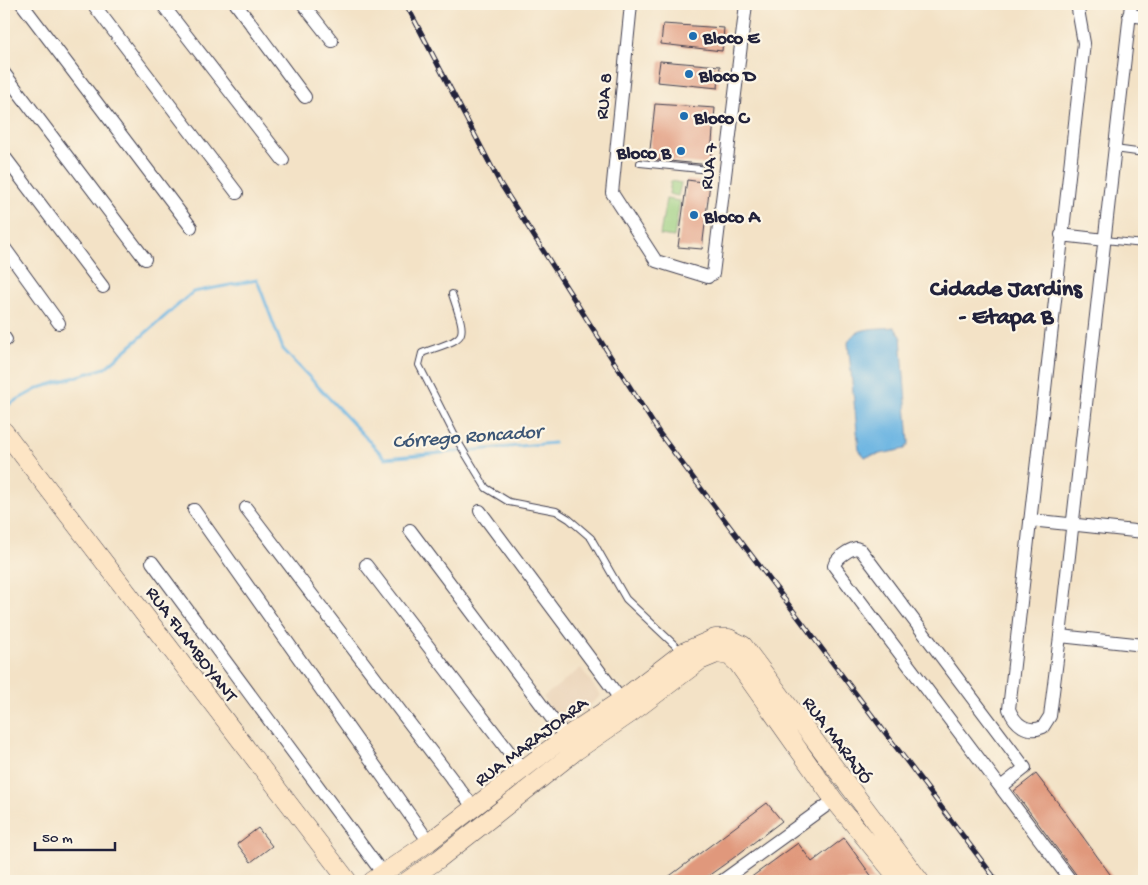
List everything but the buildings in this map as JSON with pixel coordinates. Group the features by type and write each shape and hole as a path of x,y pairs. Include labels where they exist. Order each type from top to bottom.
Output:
{"street":[{"path":"22,4 192,227"},
{"path":"93,4 237,193"},
{"path":"162,4 283,160"},
{"path":"236,4 305,97"},
{"path":"303,4 332,41"},
{"name":"RUA 8","path":"631,4 612,193 656,261 710,276"},
{"name":"RUA 7","path":"710,276 746,4"},
{"path":"1077,4 1084,43 1009,710 1018,724 1028,730 1043,727 1050,716 1130,10 1144,17"},
{"path":"4,73 145,259"},
{"path":"4,156 104,287"},
{"path":"1061,235 1105,240"},
{"path":"4,247 59,323"},
{"name":"RUA FLAMBOYANT","path":"4,431 348,881"},
{"path":"246,508 474,808"},
{"path":"194,510 429,842"},
{"path":"480,511 621,700"},
{"path":"1030,520 1144,532"},
{"path":"410,530 571,744"},
{"path":"1001,787 1025,768 861,550 851,549 835,562 834,566 1071,881"},
{"path":"152,562 377,878"},
{"path":"366,565 523,770"},
{"path":"1060,636 1144,645"},
{"name":"RUA MARAJÓ","path":"900,881 875,835 743,645 729,638 716,646 738,664 834,800 875,835 920,881"},
{"name":"RUA MARAJOARA","path":"407,881 439,859 621,700 683,652 716,646"},
{"name":"RUA MARAJOARA","path":"377,878 429,842 523,770 630,714 700,661 716,646"},
{"path":"722,881 834,800"}],"lane":[{"path":"1115,149 1144,153"},
{"path":"640,163 700,169"},
{"path":"1105,240 1144,244"},
{"path":"452,294 463,326 463,333 459,339 422,352 419,365 457,440 486,488 509,502 556,511 569,519 591,538 626,599 683,652"}],"shaded area":[{"path":"581,668 601,696 562,727 543,697"}],"green space":[{"path":"671,181 681,183 678,196 669,194"},
{"path":"666,199 680,201 674,237 660,235"}],"water":[{"path":"894,327 901,336 909,443 905,449 865,457 859,450 848,343 855,334 861,331"}],"waterway":[{"name":"Córrego Roncador","path":"4,407 39,388 105,368 193,292 257,280 283,349 385,458 554,443"}],"railway":[{"path":"406,4 500,183 660,434 997,881"}],"place":[{"name":"Bloco E","path":"693,36"},
{"name":"Bloco D","path":"689,74"},
{"name":"Bloco C","path":"684,116"},
{"name":"Bloco B","path":"681,151"},
{"name":"Bloco A","path":"694,215"}],"district":[{"name":"Cidade Jardins - Etapa B","path":"1006,301"}]}
